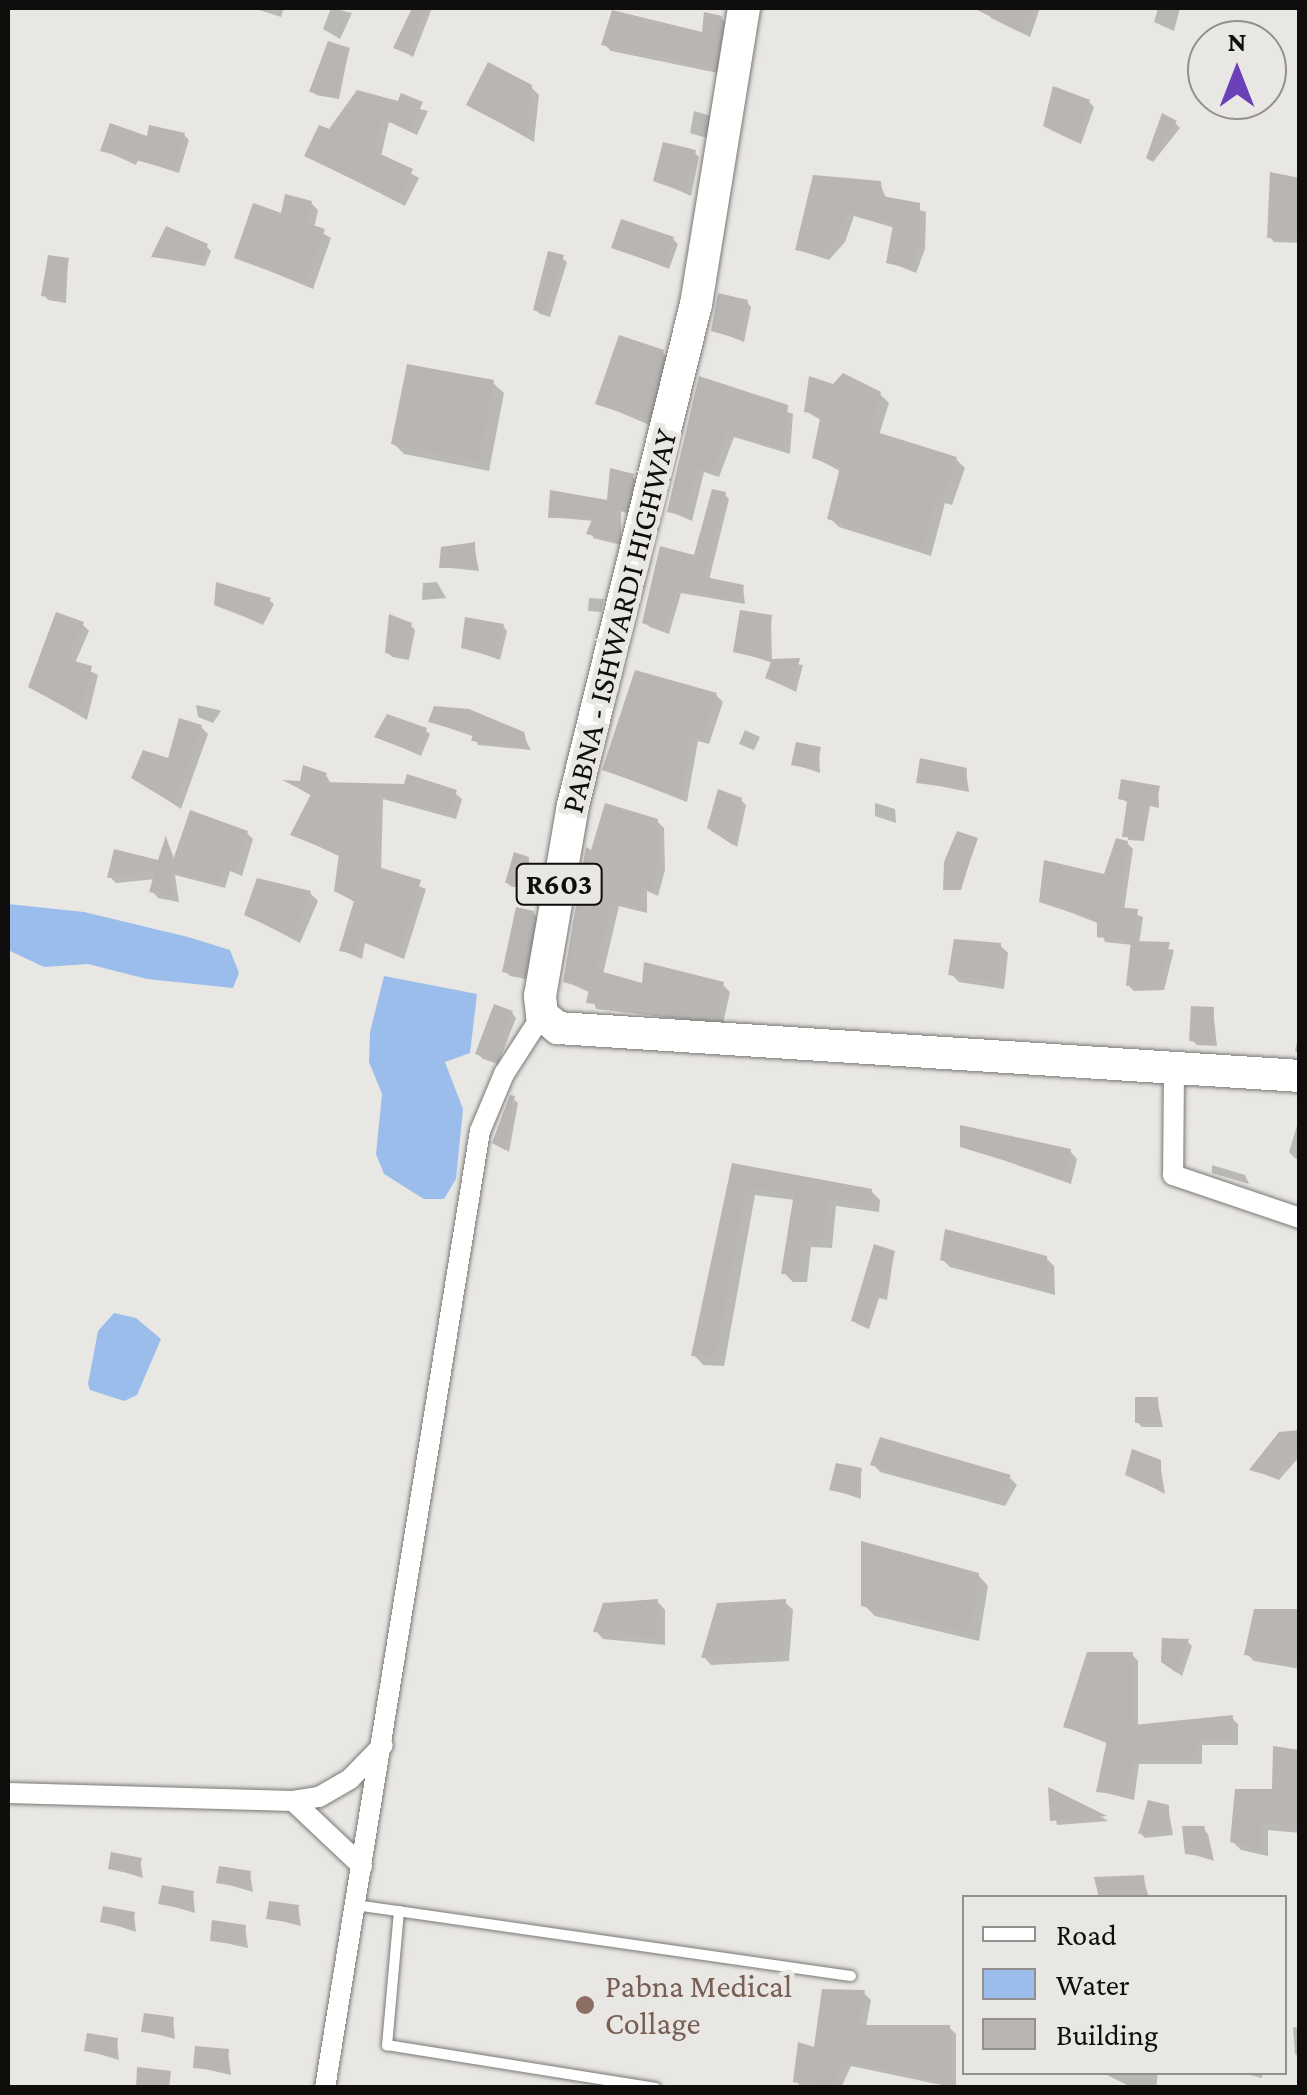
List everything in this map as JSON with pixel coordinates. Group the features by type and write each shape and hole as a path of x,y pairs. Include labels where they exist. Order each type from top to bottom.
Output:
{"main road":[{"name":"PABNA - ISHWARDI HIGHWAY","path":"542,1015 540,996 573,804 696,304 744,8"},
{"path":"542,1015 558,1028 1300,1076"}],"street":[{"path":"326,2088 480,1132 504,1074 542,1015"},
{"path":"1174,1070 1174,1175 1300,1218"},
{"path":"8,1793 293,1800 319,1796 350,1779 383,1746"},
{"path":"293,1800 362,1866"}],"lane":[{"path":"356,1905 850,1976"},
{"path":"399,1911 387,2046 656,2088"}],"water":[{"path":"8,904 84,912 188,937 230,950 239,973 233,988 147,979 88,964 44,967 8,950"},
{"path":"384,976 477,994 470,1053 445,1062 463,1109 456,1179 444,1199 424,1199 384,1174 376,1154 382,1094 369,1062 370,1032"},
{"path":"114,1313 136,1318 161,1339 137,1395 124,1401 90,1390 88,1384 98,1331"}],"building":[{"path":"412,8 426,8 408,54 393,48"},
{"path":"973,8 1030,8 1022,32"},
{"path":"612,10 702,32 704,12 722,16 711,67 601,45"},
{"path":"328,41 350,48 335,97 309,92"},
{"path":"488,62 532,85 527,137 466,105"},
{"path":"1053,86 1090,100 1077,142 1043,126"},
{"path":"357,90 398,101 401,93 423,102 410,130 383,118 374,151 413,169 398,201 304,156 319,125 329,129"},
{"path":"1162,113 1177,121 1151,161 1146,158"},
{"path":"110,123 147,136 149,125 185,133 175,170 100,151"},
{"path":"663,142 696,150 686,193 653,181"},
{"path":"1270,172 1300,178 1300,240 1267,238"},
{"path":"813,175 881,181 882,196 920,203 919,241 909,268 886,263 893,225 847,211 840,235 822,255 795,250"},
{"path":"285,194 312,201 307,223 325,229 305,284 234,258 253,203 281,213"},
{"path":"621,219 674,237 664,266 611,248"},
{"path":"166,226 208,244 200,262 151,257"},
{"path":"548,251 564,255 545,314 533,310"},
{"path":"48,255 69,258 62,299 41,296"},
{"path":"718,293 748,300 739,339 711,331"},
{"path":"619,335 664,350 647,421 595,404"},
{"path":"407,364 494,380 479,461 391,444"},
{"path":"843,373 881,392 870,430 957,457 943,498 936,495 922,548 827,519 840,467 812,458 821,414 804,412 809,376 833,384"},
{"path":"699,376 788,405 784,449 727,432 712,472 697,467 686,516 667,512"},
{"path":"610,468 634,474 624,512 617,509 617,542 586,534 593,517 548,518 550,490 607,500"},
{"path":"712,489 726,492 705,577 744,585 741,601 677,589 664,631 642,623 660,546 694,555"},
{"path":"475,542 476,567 439,568 441,547"},
{"path":"216,582 271,598 258,622 214,605"},
{"path":"740,610 772,615 768,660 733,652"},
{"path":"56,612 84,622 67,659 92,666 80,715 28,687"},
{"path":"389,614 412,623 405,657 385,653"},
{"path":"465,617 504,624 495,657 461,648"},
{"path":"800,658 792,689 765,678 772,659"},
{"path":"635,670 717,693 702,738 691,735 681,797 602,770"},
{"path":"434,706 469,709 524,732 528,747 471,741 473,734 428,722"},
{"path":"387,714 427,728 416,753 374,737"},
{"path":"179,718 202,725 174,804 131,778 143,750 168,758"},
{"path":"796,742 821,747 816,770 791,765"},
{"path":"920,758 967,768 965,789 916,783"},
{"path":"303,765 327,773 323,782 404,784 407,774 457,790 450,814 377,794 375,866 421,880 398,955 359,939 356,954 339,951 354,901 334,891 339,854 290,835 311,794 282,780 300,781"},
{"path":"1121,779 1160,786 1156,806 1147,804 1141,838 1122,837 1127,801 1118,799"},
{"path":"718,789 742,798 733,845 707,828"},
{"path":"605,803 658,819 659,862 651,891 641,886 641,908 612,900 596,970 642,983 644,962 724,982 717,1018 586,1003 589,989 563,982 586,847 591,850"},
{"path":"190,810 248,831 235,872 223,867 219,884 170,871 174,897 149,892 155,872 107,878 114,849 158,860 166,835 172,863"},
{"path":"957,831 978,838 960,890 943,890 944,862"},
{"path":"1116,838 1128,841 1119,907 1138,909 1134,941 1170,942 1159,985 1126,986 1131,941 1097,937 1097,921 1039,902 1044,860 1104,874"},
{"path":"514,852 529,857 528,884 505,883"},
{"path":"257,878 311,891 292,937 244,915"},
{"path":"516,907 534,911 522,976 502,972"},
{"path":"954,939 1001,943 998,982 948,975"},
{"path":"494,1004 513,1011 494,1061 475,1054"},
{"path":"1191,1006 1214,1007 1213,1042 1189,1041"},
{"path":"510,1095 515,1096 505,1150 492,1143"},
{"path":"960,1125 1071,1149 1063,1178 960,1147"},
{"path":"732,1163 872,1189 870,1204 828,1198 823,1240 802,1239 798,1274 781,1274 794,1193 746,1187 715,1358 691,1356"},
{"path":"945,1229 1047,1256 1048,1289 940,1260"},
{"path":"874,1244 895,1251 883,1297 875,1295 866,1326 851,1321"},
{"path":"1135,1397 1158,1397 1159,1423 1135,1423"},
{"path":"1300,1430 1300,1446 1274,1477 1249,1470 1279,1432"},
{"path":"880,1437 1011,1475 998,1499 870,1465"},
{"path":"1132,1449 1161,1460 1161,1491 1125,1475"},
{"path":"836,1463 862,1468 857,1496 829,1490"},
{"path":"861,1541 979,1573 969,1632 861,1606"},
{"path":"658,1599 658,1638 593,1632 603,1603"},
{"path":"786,1599 783,1655 701,1658 717,1603"},
{"path":"1254,1609 1300,1609 1300,1664 1244,1655"},
{"path":"1162,1638 1189,1639 1177,1673 1161,1662"},
{"path":"1087,1652 1133,1652 1133,1725 1233,1715 1232,1739 1197,1739 1197,1758 1133,1758 1128,1795 1096,1792 1107,1740 1063,1727"},
{"path":"1273,1746 1300,1750 1300,1826 1261,1823 1261,1849 1230,1842 1235,1789 1272,1789"},
{"path":"1048,1787 1107,1816 1050,1821"},
{"path":"1148,1800 1169,1805 1169,1831 1138,1834"},
{"path":"1182,1826 1204,1826 1212,1857 1185,1854"},
{"path":"111,1852 142,1858 138,1875 108,1869"},
{"path":"219,1866 251,1871 248,1888 216,1883"},
{"path":"1144,1875 1146,1895 1098,1895 1094,1877"},
{"path":"162,1885 194,1891 191,1910 158,1904"},
{"path":"269,1901 299,1905 297,1923 266,1919"},
{"path":"103,1906 135,1912 132,1929 100,1922"},
{"path":"212,1920 246,1925 244,1945 210,1941"},
{"path":"822,1989 865,1990 859,2025 950,2025 950,2083 844,2061 831,2088 793,2082 798,2042 814,2047"},
{"path":"144,2013 174,2017 171,2036 141,2032"},
{"path":"87,2033 118,2038 115,2057 84,2051"},
{"path":"195,2046 229,2049 227,2071 193,2068"},
{"path":"137,2067 171,2071 169,2088 136,2088"}],"place":[{"name":"Pabna Medical Collage","path":"585,2005"}]}
